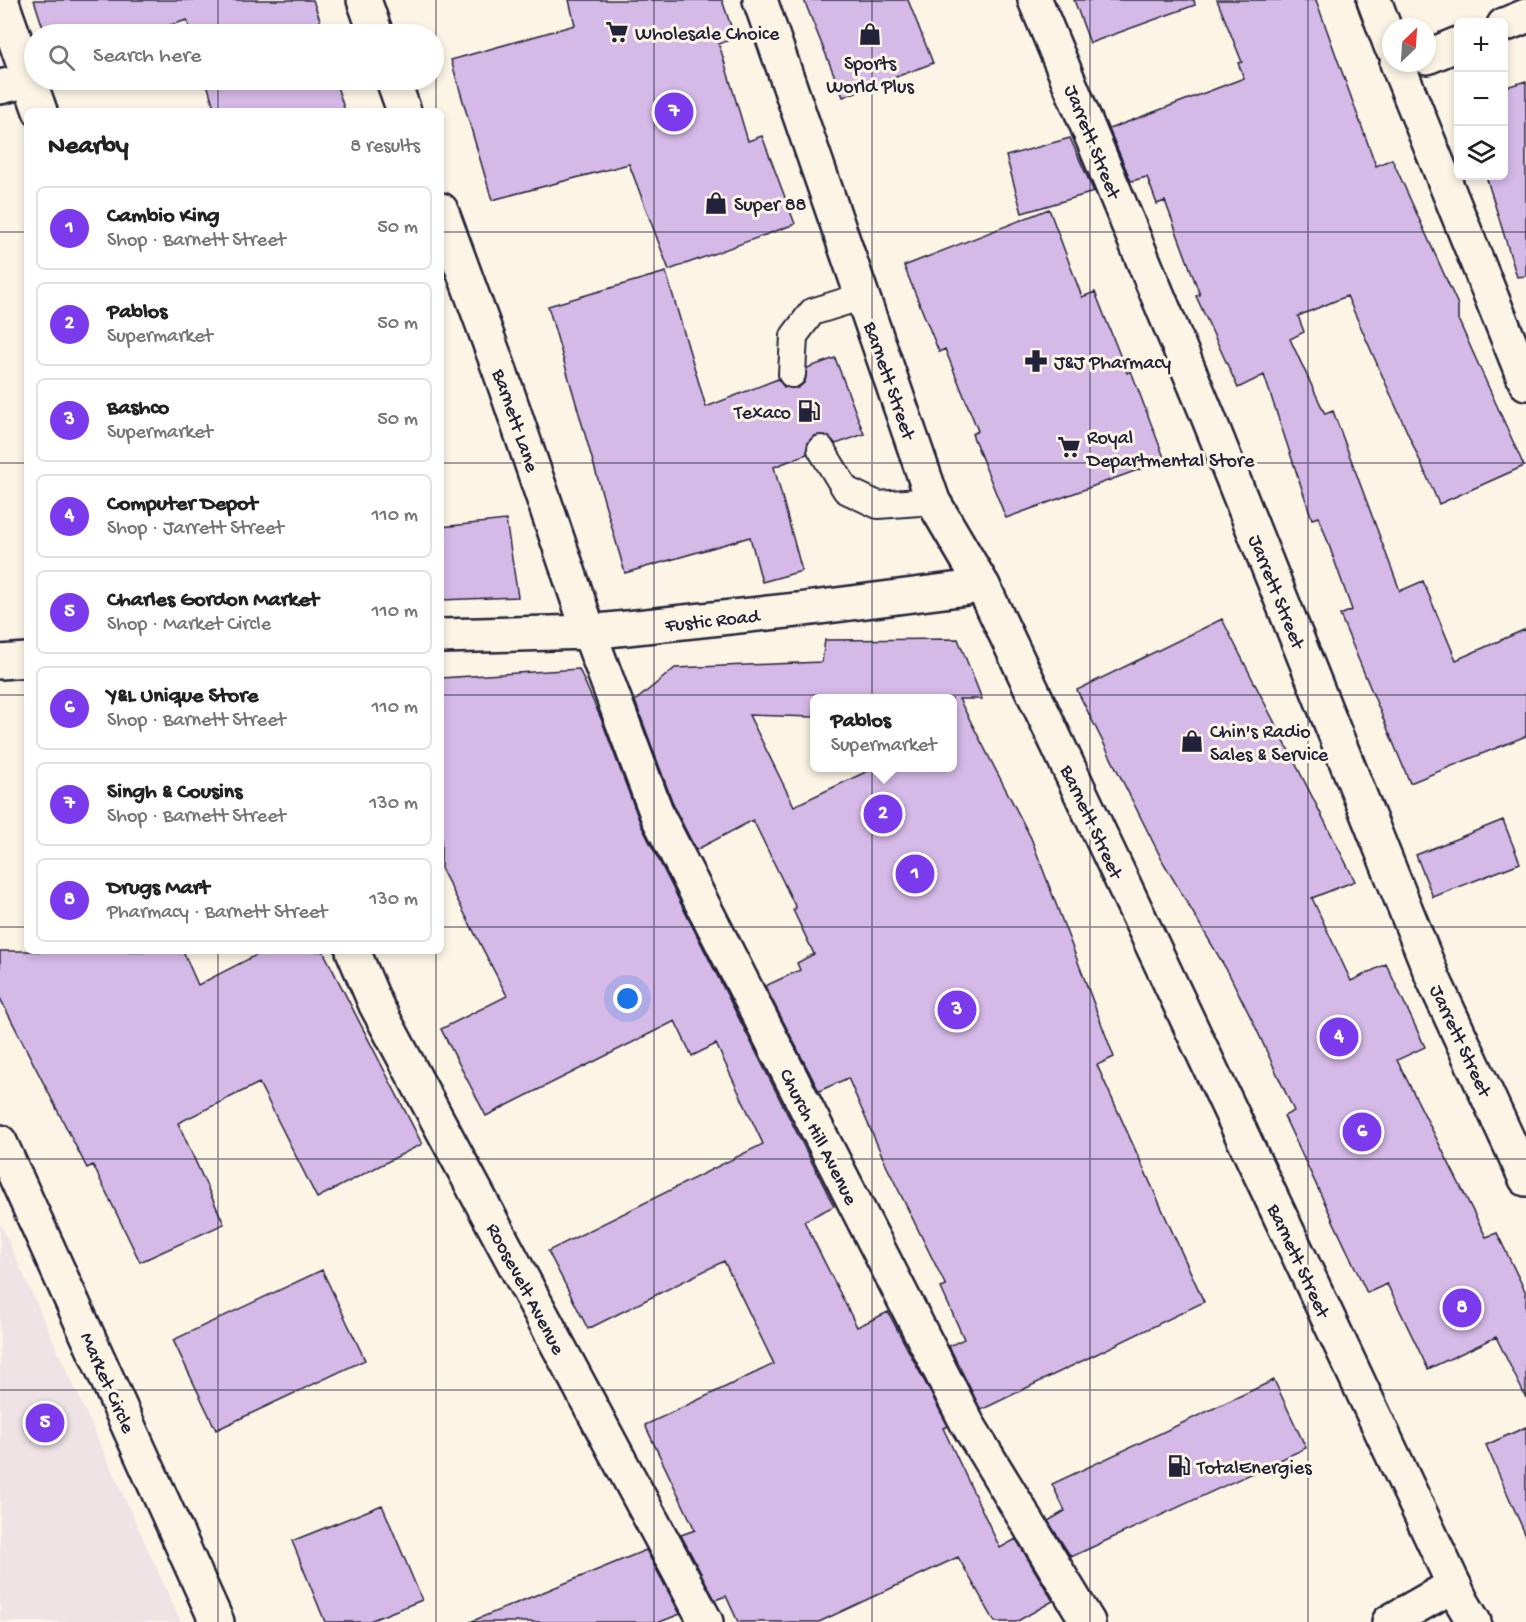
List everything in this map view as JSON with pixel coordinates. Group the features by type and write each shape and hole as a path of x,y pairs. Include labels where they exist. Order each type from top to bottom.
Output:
{"street":[{"path":"1,0 14,84 37,108"},
{"path":"364,0 372,24"},
{"name":"Barnett Street","path":"760,0 933,501 982,586 1454,1585 1474,1622"},
{"name":"Jarrett Street","path":"1035,0 1207,414 1433,978 1526,1179"},
{"path":"1374,0 1383,18"},
{"path":"1508,23 1526,16"},
{"path":"1436,50 1454,45"},
{"path":"1410,72 1526,383"},
{"path":"397,90 404,108"},
{"name":"Barnett Lane","path":"444,218 501,374 589,632"},
{"name":"Fustic Road","path":"444,636 589,632 797,610 982,586"},
{"name":"Church Hill Avenue","path":"589,632 658,817 967,1423 1088,1622"},
{"path":"0,662 24,660"},
{"name":"Roosevelt Avenue","path":"354,954 376,1005 705,1622"},
{"name":"Market Circle","path":"0,1142 217,1622"},
{"path":"1389,1622 1454,1585"}],"lane":[{"path":"792,374 794,336 813,312 863,296"},
{"path":"821,449 846,490 878,505 933,501"}],"shaded area":[{"path":"0,1223 181,1622 0,1622"}],"building":[{"path":"34,0 313,0 321,24 188,24 187,20 174,24 42,24"},
{"path":"569,0 722,0 735,38 719,44 748,141 762,136 795,224 669,270 629,164 492,200 451,60 575,25"},
{"name":"Sports World Plus","path":"804,0 908,0 933,63 843,97"},
{"path":"1074,0 1194,0 1195,5 1090,43"},
{"path":"1217,0 1316,0 1376,166 1392,159 1458,305 1458,319 1524,466 1439,504 1347,296 1298,316 1304,332 1290,339 1325,414 1333,411 1400,591 1423,581 1456,660 1526,629 1526,736 1410,783 1340,615 1352,610 1319,517 1312,519 1264,375 1238,388 1196,296 1200,295 1165,201 1157,204 1147,177 1131,181 1109,129 1244,78 1238,63 1242,62"},
{"path":"1526,81 1526,276 1517,277 1487,180 1508,180 1508,86"},
{"path":"209,90 338,90 344,108 214,108"},
{"path":"1070,138 1094,192 1022,213 1006,156"},
{"path":"1049,209 1082,297 1095,292 1127,373 1131,371 1165,460 1006,518 972,434 978,431 945,349 939,352 904,266"},
{"path":"666,272 706,407 778,379 784,387 798,388 805,382 807,368 835,358 864,434 836,444 828,436 814,436 808,442 807,454 774,467 802,571 762,582 750,537 625,573 548,306"},
{"path":"506,520 518,597 444,600 444,527"},
{"path":"1222,619 1355,881 1312,898 1351,981 1386,964 1425,1047 1397,1060 1486,1237 1497,1233 1526,1293 1526,1398 1496,1337 1428,1369 1387,1284 1367,1293 1284,1116 1294,1111 1255,1026 1228,972 1163,862 1077,690"},
{"path":"958,639 982,699 959,699 1031,838 1114,1057 1097,1065 1204,1302 981,1410 949,1346 964,1339 941,1288 946,1286 887,1167 848,1078 819,1091 765,986 800,970 797,963 814,954 793,910 796,908 753,820 696,850 675,809 635,701 675,668 822,662 825,640"},
{"path":"579,669 602,721 641,825 834,1206 804,1221 857,1327 888,1312 948,1426 943,1428 1000,1548 1016,1539 1053,1601 1016,1622 995,1622 958,1557 819,1622 738,1622 726,1596 715,1600 681,1535 695,1530 645,1425 774,1364 724,1261 588,1329 548,1251 763,1144 716,1044 692,1056 675,1021 486,1116 441,1029 507,996 444,874 444,678"},
{"path":"1503,820 1520,863 1433,897 1416,855"},
{"path":"0,951 24,951 24,954 184,954 198,985 258,954 325,954 422,1144 317,1198 259,1083 178,1123 224,1224 140,1262 93,1165 87,1168 0,998"},
{"path":"322,1270 365,1360 216,1430 173,1340"},
{"name":"TotalEnergies","path":"1274,1380 1306,1448 1071,1557 1048,1521 1065,1511 1052,1484"},
{"path":"1526,1427 1526,1536 1486,1445"},
{"path":"382,1505 422,1600 367,1622 325,1622 292,1541"},
{"path":"646,1550 680,1614 660,1622 470,1622"}],"place":[{"name":"Wholesale Choice","path":"617,32"},
{"name":"Sports World Plus","path":"870,34"},
{"name":"Singh & Cousins","path":"674,112"},
{"name":"Super 88","path":"716,203"},
{"name":"J&J Pharmacy","path":"1036,361"},
{"name":"Texaco","path":"809,411"},
{"name":"Royal Departmental Store","path":"1069,447"},
{"name":"Chin's Radio Sales & Service","path":"1192,741"},
{"name":"Pablos","path":"883,814"},
{"name":"Cambio King","path":"915,874"},
{"name":"Bashco","path":"957,1010"},
{"name":"Computer Depot","path":"1339,1037"},
{"name":"Y&L Unique Store","path":"1362,1132"},
{"name":"Drugs Mart","path":"1462,1308"},
{"name":"Charles Gordon Market","path":"45,1423"},
{"name":"TotalEnergies","path":"1179,1466"}]}
